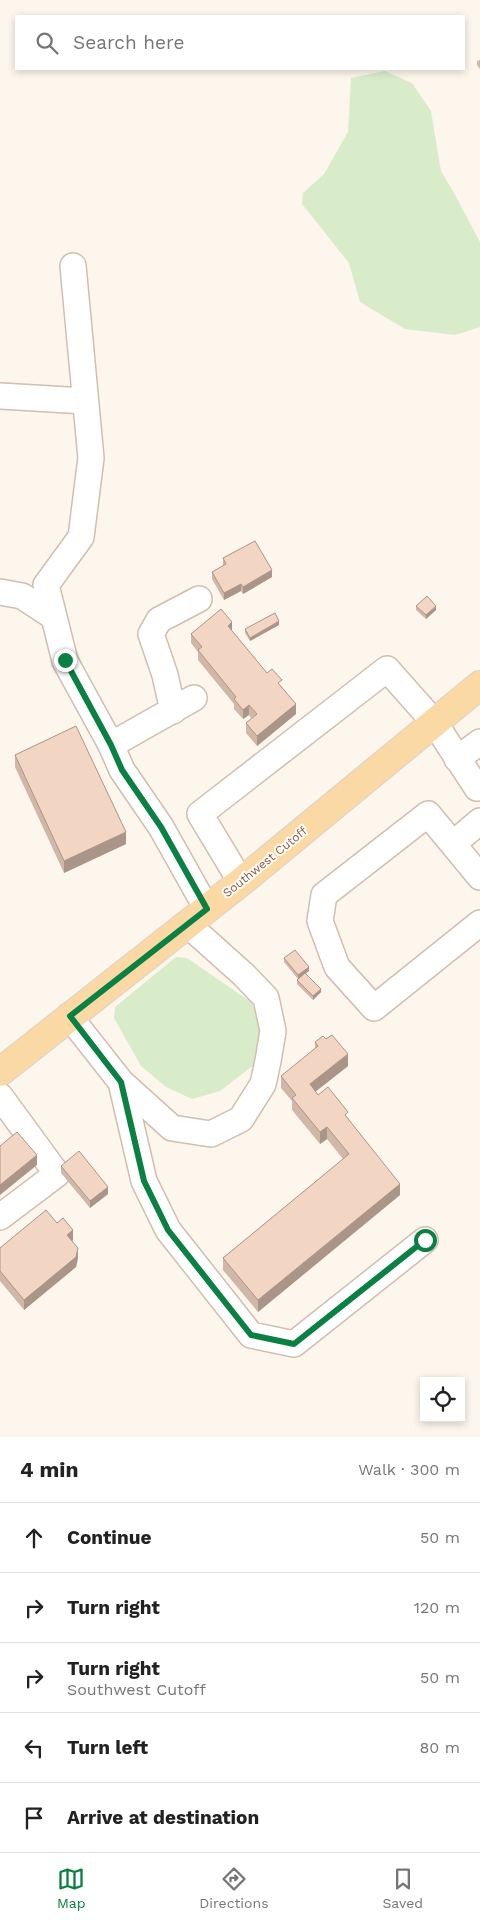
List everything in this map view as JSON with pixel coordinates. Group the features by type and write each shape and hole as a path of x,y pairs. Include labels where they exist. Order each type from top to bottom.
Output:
{"main road":[{"name":"Southwest Cutoff","path":"0,1072 241,882 480,685"}],"lane":[{"path":"70,1016 121,1082 172,1128 211,1134 241,1120 263,1084 273,1031 266,998 244,975 197,916 161,827 122,770 111,745 65,660 46,585 81,537 91,458 73,266"},
{"path":"0,396 85,401"},
{"path":"0,592 22,596 54,618"},
{"path":"173,711 165,675 152,634 159,620 199,599"},
{"path":"241,882 200,814 387,669 434,722 477,788"},
{"path":"111,745 194,698"},
{"path":"457,759 480,742"},
{"path":"480,877 428,814 324,895 320,921 337,968 374,1008 480,923"},
{"path":"453,844 480,821"},
{"path":"121,1082 144,1181 168,1230 251,1335 294,1344 425,1240"},
{"path":"0,1096 57,1174 0,1217"}],"green space":[{"path":"385,71 412,83 431,111 441,171 480,242 480,327 455,335 405,329 360,302 349,263 302,204 303,193 324,174 348,132 351,78"},
{"path":"176,957 187,958 251,1002 262,1026 263,1045 254,1065 220,1091 192,1099 166,1087 141,1066 114,1018 115,1007"}],"building":[{"path":"255,541 272,570 243,587 241,584 224,593 212,572 226,564 223,558"},
{"path":"427,596 436,606 426,615 416,606"},
{"path":"221,609 232,622 228,626 267,673 272,669 282,680 278,683 296,704 257,736 246,723 257,714 249,705 243,710 234,699 236,697 198,650 202,647 191,634"},
{"path":"275,613 279,621 250,638 245,629"},
{"path":"76,726 126,832 64,861 15,755"},
{"path":"295,950 309,967 298,975 284,958"},
{"path":"305,973 321,989 313,996 297,980"},
{"path":"332,1035 348,1054 310,1084 318,1095 328,1087 348,1112 345,1115 400,1184 258,1300 223,1258 349,1154 327,1127 320,1132 292,1098 296,1095 281,1076 318,1046 315,1042 323,1036 326,1039"},
{"path":"17,1132 37,1155 0,1185 0,1146"},
{"path":"79,1151 108,1187 90,1201 61,1166"},
{"path":"46,1210 57,1223 63,1218 73,1230 67,1235 78,1248 76,1257 24,1300 0,1271 0,1248"}],"route":[{"path":"65,660 111,745 122,770 161,827 207,909 70,1016 121,1082 144,1181 168,1230 251,1335 294,1344 425,1240"}]}
